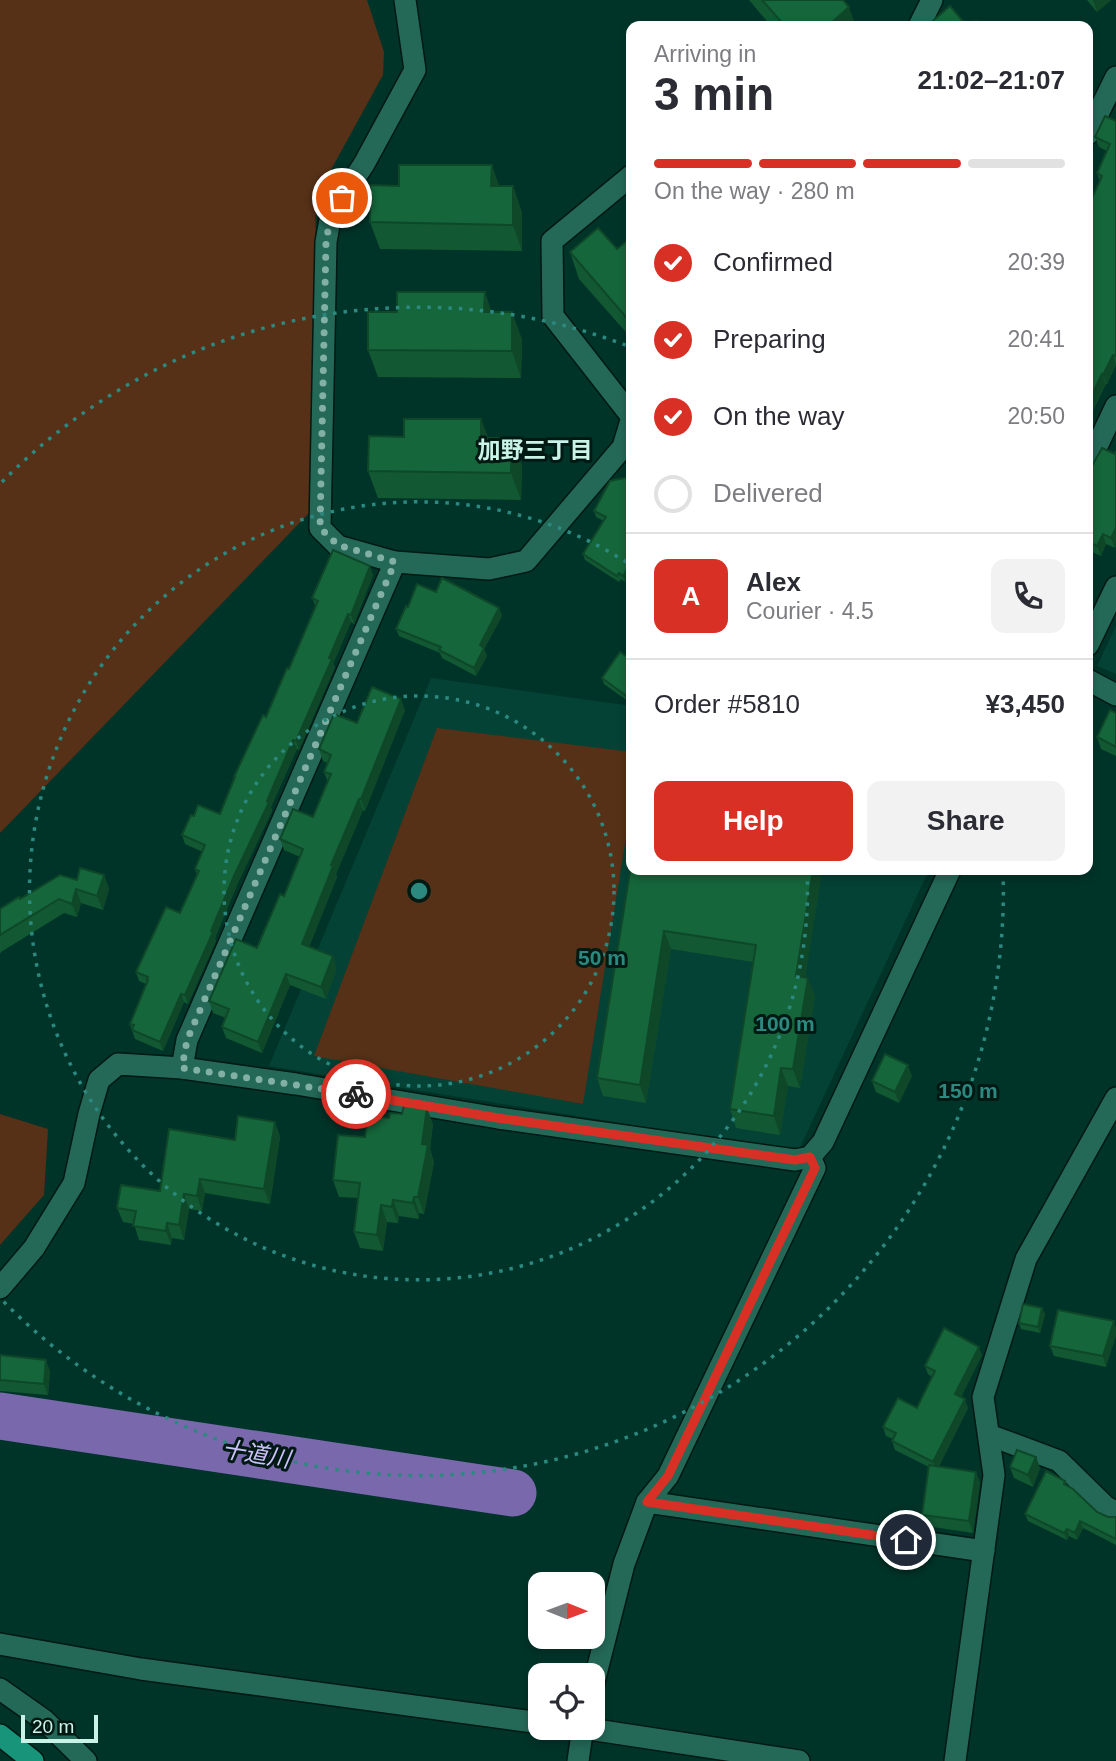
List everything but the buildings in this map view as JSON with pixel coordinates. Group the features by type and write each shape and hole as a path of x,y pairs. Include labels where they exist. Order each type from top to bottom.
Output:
{"main road":[{"path":"0,1735 33,1761"},
{"path":"0,1749 12,1761"}],"street":[{"path":"405,0 415,71 364,164 331,214 326,242 320,528 338,545 395,562 489,569 526,561 626,450"},
{"path":"922,21 932,0"},
{"path":"1093,124 1116,77"},
{"path":"626,180 552,241 553,316 626,409"},
{"path":"1093,454 1116,406"},
{"path":"182,1068 187,1040 395,562"},
{"path":"1093,635 1116,587"},
{"path":"1093,683 1116,695"},
{"path":"0,1288 34,1248 74,1183 99,1080 118,1064 182,1068 296,1084 498,1118 795,1160 810,1157 823,1142 948,875"},
{"path":"955,1761 994,1475 984,1396 1026,1259 1116,1098"},
{"path":"599,1663 624,1564 647,1502 668,1476 815,1168 810,1157"},
{"path":"989,1435 1059,1461 1106,1507 1116,1511"},
{"path":"647,1502 984,1551"},
{"path":"0,1644 141,1669 528,1721"},
{"path":"0,1689 44,1720 86,1761"},
{"path":"605,1731 799,1761"},
{"path":"578,1761 581,1740"}],"shaded area":[{"path":"0,0 367,0 384,52 383,75 316,197 311,511 0,833"},
{"path":"1116,626 1116,674 1097,666"},
{"path":"431,678 626,705 626,875 927,875 798,1152 269,1066"},
{"path":"437,728 626,751 626,837 583,1104 314,1056"},
{"path":"0,1114 48,1129 44,1195 0,1245"}],"waterway":[{"name":"十道川","path":"0,1416 513,1493"}],"way so far":[{"path":"342,198 331,214 326,242 320,528 338,545 395,562 187,1040 182,1068 356,1094"}],"district":[{"name":"加野三丁目","path":"535,450"}],"route":[{"path":"356,1094 498,1118 795,1160 810,1157 815,1168 668,1476 647,1502 906,1540"}]}
